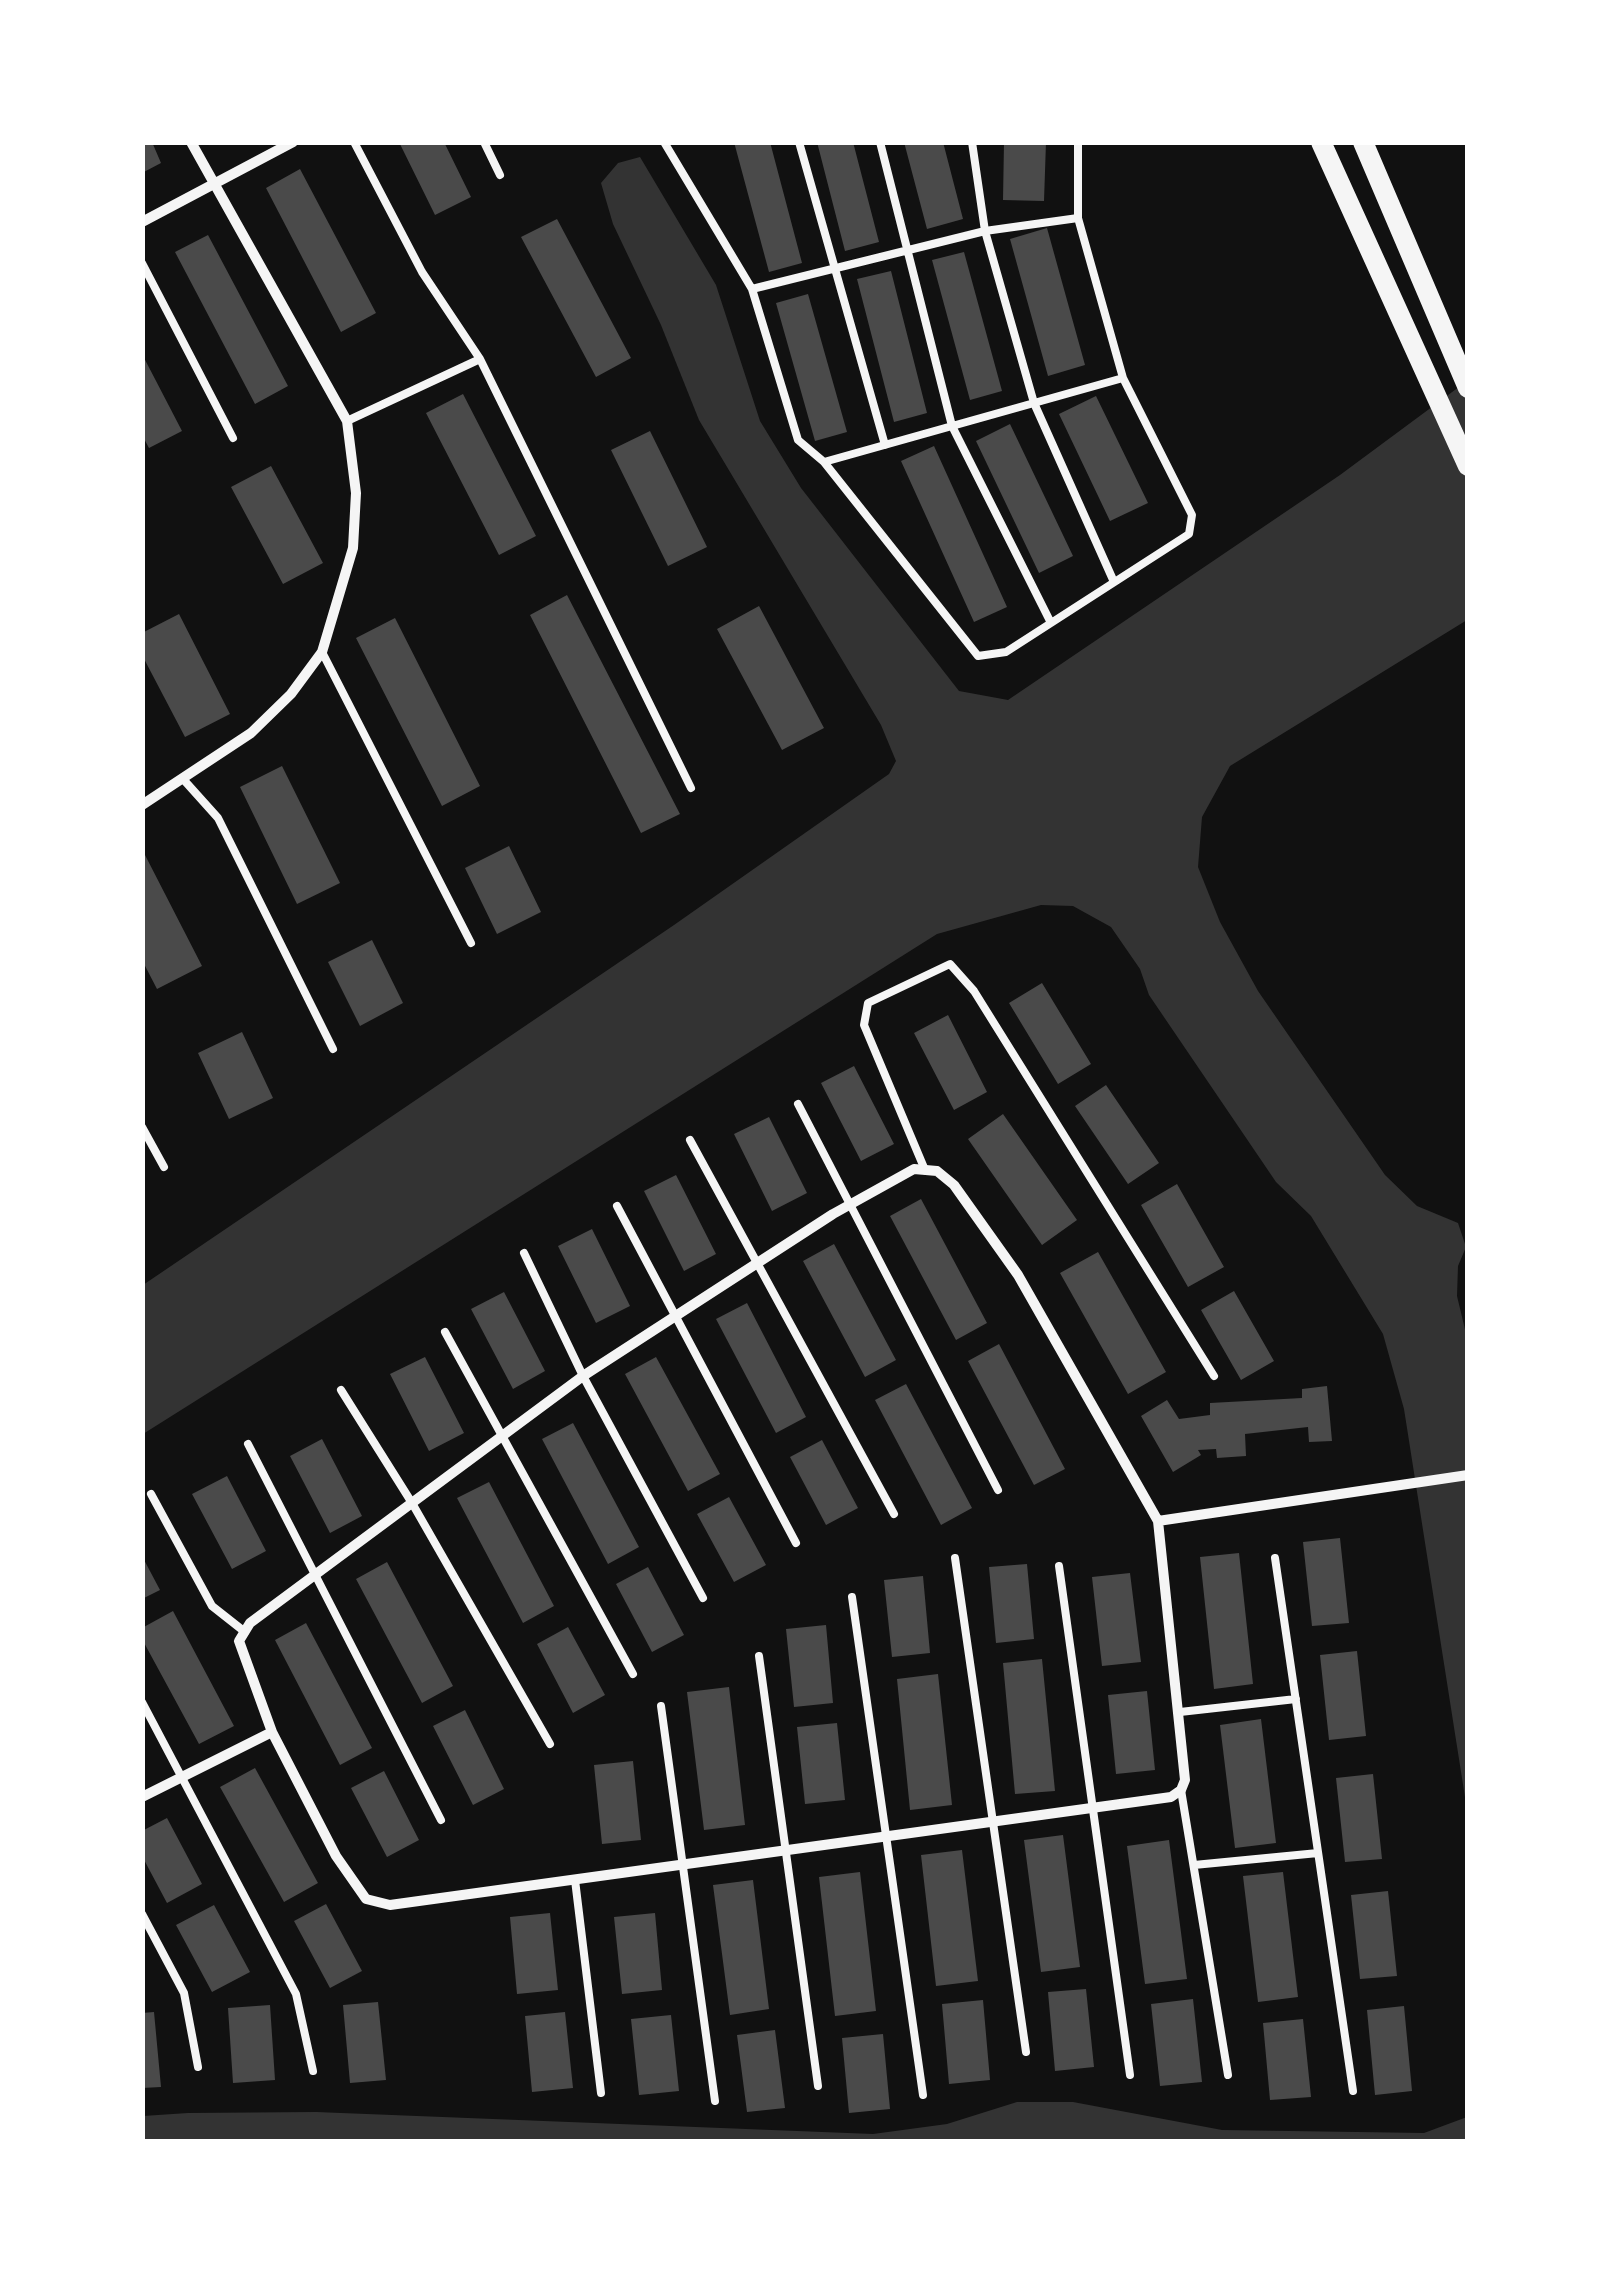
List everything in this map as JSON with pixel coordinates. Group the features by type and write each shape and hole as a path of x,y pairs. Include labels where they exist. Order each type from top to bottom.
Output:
{"main road":[{"path":"1320,142 1468,466"},
{"path":"1363,142 1467,386"}],"street":[{"path":"142,805 251,732 291,694 322,652 354,548 356,493 347,421 191,142"},
{"path":"142,222 292,142"},
{"path":"914,1169 937,1171 954,1185 1018,1275 1158,1521 1180,1712 1186,1780 1182,1790 1171,1797 390,1906 366,1898 336,1856 272,1732 240,1641 250,1622 583,1376 852,1204 914,1169"},
{"path":"1158,1521 1468,1476"},
{"path":"142,1796 272,1732"}],"lane":[{"path":"354,142 422,272 480,359 691,788"},
{"path":"484,142 500,175"},
{"path":"664,142 752,289 798,440 824,462 978,656 1006,652 1189,534 1192,515 1123,378 1078,218 1078,142"},
{"path":"799,142 885,445"},
{"path":"880,142 952,426 1051,623"},
{"path":"972,142 985,230 1034,403 1114,582"},
{"path":"752,289 985,230 1078,218"},
{"path":"142,263 233,438"},
{"path":"347,421 480,359"},
{"path":"824,462 1123,378"},
{"path":"322,652 471,943"},
{"path":"183,779 218,818 333,1049"},
{"path":"925,1170 864,1025 868,1003 950,964 974,991 1214,1376"},
{"path":"798,1104 998,1490"},
{"path":"142,1128 164,1167"},
{"path":"690,1140 760,1262 894,1514"},
{"path":"617,1206 796,1543"},
{"path":"524,1253 583,1376 702,1598"},
{"path":"445,1332 633,1674"},
{"path":"341,1390 412,1503 550,1744"},
{"path":"248,1444 441,1820"},
{"path":"151,1494 212,1606 245,1632"},
{"path":"955,1558 1026,2052"},
{"path":"1276,1558 1353,2091"},
{"path":"1059,1566 1130,2075"},
{"path":"852,1596 923,2095"},
{"path":"759,1656 818,2086"},
{"path":"1180,1712 1296,1699"},
{"path":"142,1702 296,1994 314,2070"},
{"path":"661,1706 716,2102"},
{"path":"1182,1790 1228,2075"},
{"path":"1194,1865 1318,1853"},
{"path":"574,1880 602,2093"},
{"path":"142,1914 184,1993 198,2066"}],"shaded area":[{"path":"640,157 716,285 760,421 801,488 959,691 1008,700 1340,475 1467,381 1467,620 1230,766 1202,817 1198,867 1220,922 1258,991 1385,1175 1417,1206 1458,1223 1466,1247 1458,1266 1457,1296 1468,1342 1467,1810 1404,1409 1383,1334 1311,1216 1276,1182 1149,995 1140,969 1111,927 1073,906 1041,905 937,934 143,1434 143,1285 674,925 889,774 896,761 881,725 699,420 661,325 613,224 601,183 618,163"},
{"path":"1017,2102 1073,2102 1222,2130 1424,2133 1467,2117 1467,2141 142,2141 143,2116 188,2113 316,2112 873,2134 947,2124"}],"building":[{"path":"142,142 152,142 161,163 142,173"},
{"path":"399,142 444,142 471,197 435,215"},
{"path":"734,142 770,142 802,263 769,272"},
{"path":"817,142 853,142 879,242 845,251"},
{"path":"904,142 943,142 963,219 927,229"},
{"path":"1004,142 1046,142 1044,201 1003,200"},
{"path":"300,169 376,313 341,332 266,188"},
{"path":"557,219 631,358 596,377 521,237"},
{"path":"1047,228 1085,365 1048,376 1010,239"},
{"path":"208,235 288,386 255,404 175,252"},
{"path":"964,252 1002,391 970,400 932,260"},
{"path":"891,271 927,413 894,422 857,279"},
{"path":"808,294 847,432 815,441 776,303"},
{"path":"142,354 182,431 149,448 142,435"},
{"path":"463,394 536,536 499,555 426,413"},
{"path":"1096,396 1148,503 1110,521 1059,414"},
{"path":"1010,424 1073,556 1039,573 976,441"},
{"path":"650,431 707,547 668,566 611,450"},
{"path":"934,446 1007,607 974,622 901,461"},
{"path":"271,466 323,563 283,584 231,487"},
{"path":"567,595 680,814 641,833 530,615"},
{"path":"759,606 824,728 782,750 717,629"},
{"path":"179,614 230,714 185,737 142,655 142,633"},
{"path":"395,618 480,786 442,806 356,638"},
{"path":"282,766 340,883 297,904 240,787"},
{"path":"509,846 541,912 497,934 465,868"},
{"path":"145,855 202,966 157,989 142,960"},
{"path":"372,940 403,1003 360,1026 328,962"},
{"path":"1042,983 1091,1064 1058,1084 1009,1003"},
{"path":"948,1015 987,1092 954,1110 914,1033"},
{"path":"242,1032 273,1098 229,1119 198,1053"},
{"path":"854,1066 894,1144 861,1161 821,1083"},
{"path":"1106,1085 1159,1163 1128,1184 1075,1106"},
{"path":"1003,1114 1077,1220 1042,1245 968,1139"},
{"path":"769,1117 807,1193 772,1211 734,1134"},
{"path":"676,1175 716,1254 684,1271 644,1191"},
{"path":"1177,1184 1224,1267 1188,1287 1141,1205"},
{"path":"921,1199 987,1323 956,1340 890,1216"},
{"path":"592,1229 630,1306 596,1323 558,1246"},
{"path":"834,1244 896,1360 865,1377 803,1261"},
{"path":"1098,1252 1166,1372 1128,1394 1060,1273"},
{"path":"1234,1291 1274,1361 1241,1380 1201,1310"},
{"path":"504,1292 545,1371 513,1389 471,1309"},
{"path":"747,1303 806,1417 776,1433 716,1319"},
{"path":"999,1344 1065,1469 1034,1485 968,1361"},
{"path":"425,1357 464,1433 429,1451 390,1374"},
{"path":"656,1357 720,1474 688,1491 625,1374"},
{"path":"906,1384 972,1508 941,1525 875,1400"},
{"path":"1327,1386 1332,1441 1309,1442 1308,1427 1245,1434 1246,1456 1217,1458 1216,1449 1198,1450 1201,1455 1173,1472 1141,1416 1167,1400 1179,1419 1210,1415 1210,1403 1302,1398 1302,1389"},
{"path":"573,1423 639,1547 608,1564 542,1439"},
{"path":"322,1439 362,1516 330,1533 290,1456"},
{"path":"822,1440 858,1508 826,1525 790,1457"},
{"path":"227,1476 266,1551 232,1569 192,1494"},
{"path":"489,1482 554,1606 523,1623 457,1498"},
{"path":"729,1497 766,1565 734,1582 697,1514"},
{"path":"1340,1538 1349,1623 1312,1626 1303,1542"},
{"path":"1239,1553 1253,1684 1214,1689 1200,1557"},
{"path":"142,1556 160,1590 142,1599"},
{"path":"387,1562 453,1686 422,1703 356,1579"},
{"path":"1027,1564 1034,1639 996,1643 989,1567"},
{"path":"648,1567 684,1635 652,1652 616,1584"},
{"path":"1130,1573 1141,1662 1102,1666 1092,1577"},
{"path":"923,1576 930,1653 892,1657 884,1580"},
{"path":"173,1611 234,1726 199,1744 142,1639 142,1628"},
{"path":"306,1623 372,1748 340,1765 275,1640"},
{"path":"826,1625 833,1703 794,1707 786,1629"},
{"path":"568,1627 605,1695 573,1713 537,1644"},
{"path":"1357,1651 1366,1736 1329,1740 1320,1655"},
{"path":"1042,1659 1055,1791 1015,1794 1003,1663"},
{"path":"938,1674 952,1805 910,1810 897,1679"},
{"path":"729,1687 745,1825 704,1830 687,1692"},
{"path":"1147,1691 1155,1770 1116,1774 1108,1695"},
{"path":"465,1710 504,1789 473,1805 433,1726"},
{"path":"1261,1719 1276,1843 1235,1848 1220,1725"},
{"path":"837,1723 845,1800 805,1804 797,1727"},
{"path":"633,1761 641,1840 602,1844 594,1765"},
{"path":"255,1768 318,1883 284,1902 220,1787"},
{"path":"384,1771 419,1840 387,1857 351,1788"},
{"path":"1373,1774 1382,1859 1345,1862 1336,1778"},
{"path":"167,1818 202,1884 167,1903 142,1856 142,1831"},
{"path":"1063,1835 1080,1967 1041,1972 1024,1840"},
{"path":"1169,1840 1187,1979 1145,1984 1127,1846"},
{"path":"962,1850 978,1981 936,1986 921,1855"},
{"path":"860,1872 876,2011 835,2016 819,1877"},
{"path":"1283,1872 1298,1997 1258,2002 1243,1876"},
{"path":"753,1880 769,2009 730,2015 713,1885"},
{"path":"1388,1891 1397,1976 1360,1979 1351,1895"},
{"path":"326,1904 362,1971 330,1988 294,1921"},
{"path":"214,1905 250,1972 212,1992 176,1925"},
{"path":"550,1913 558,1990 517,1994 510,1917"},
{"path":"655,1913 662,1990 622,1994 614,1917"},
{"path":"1086,1989 1094,2067 1055,2071 1048,1992"},
{"path":"1193,1999 1202,2082 1160,2086 1151,2004"},
{"path":"983,2000 990,2080 949,2084 942,2004"},
{"path":"378,2002 386,2080 350,2083 343,2005"},
{"path":"270,2005 275,2080 233,2083 228,2008"},
{"path":"1404,2006 1412,2091 1375,2095 1367,2010"},
{"path":"154,2012 161,2087 142,2088 142,2013"},
{"path":"565,2012 573,2088 532,2092 525,2016"},
{"path":"671,2015 679,2091 639,2095 631,2019"},
{"path":"1303,2019 1311,2097 1270,2100 1263,2023"},
{"path":"775,2030 785,2108 747,2112 737,2035"},
{"path":"883,2034 890,2109 849,2113 842,2038"}]}
